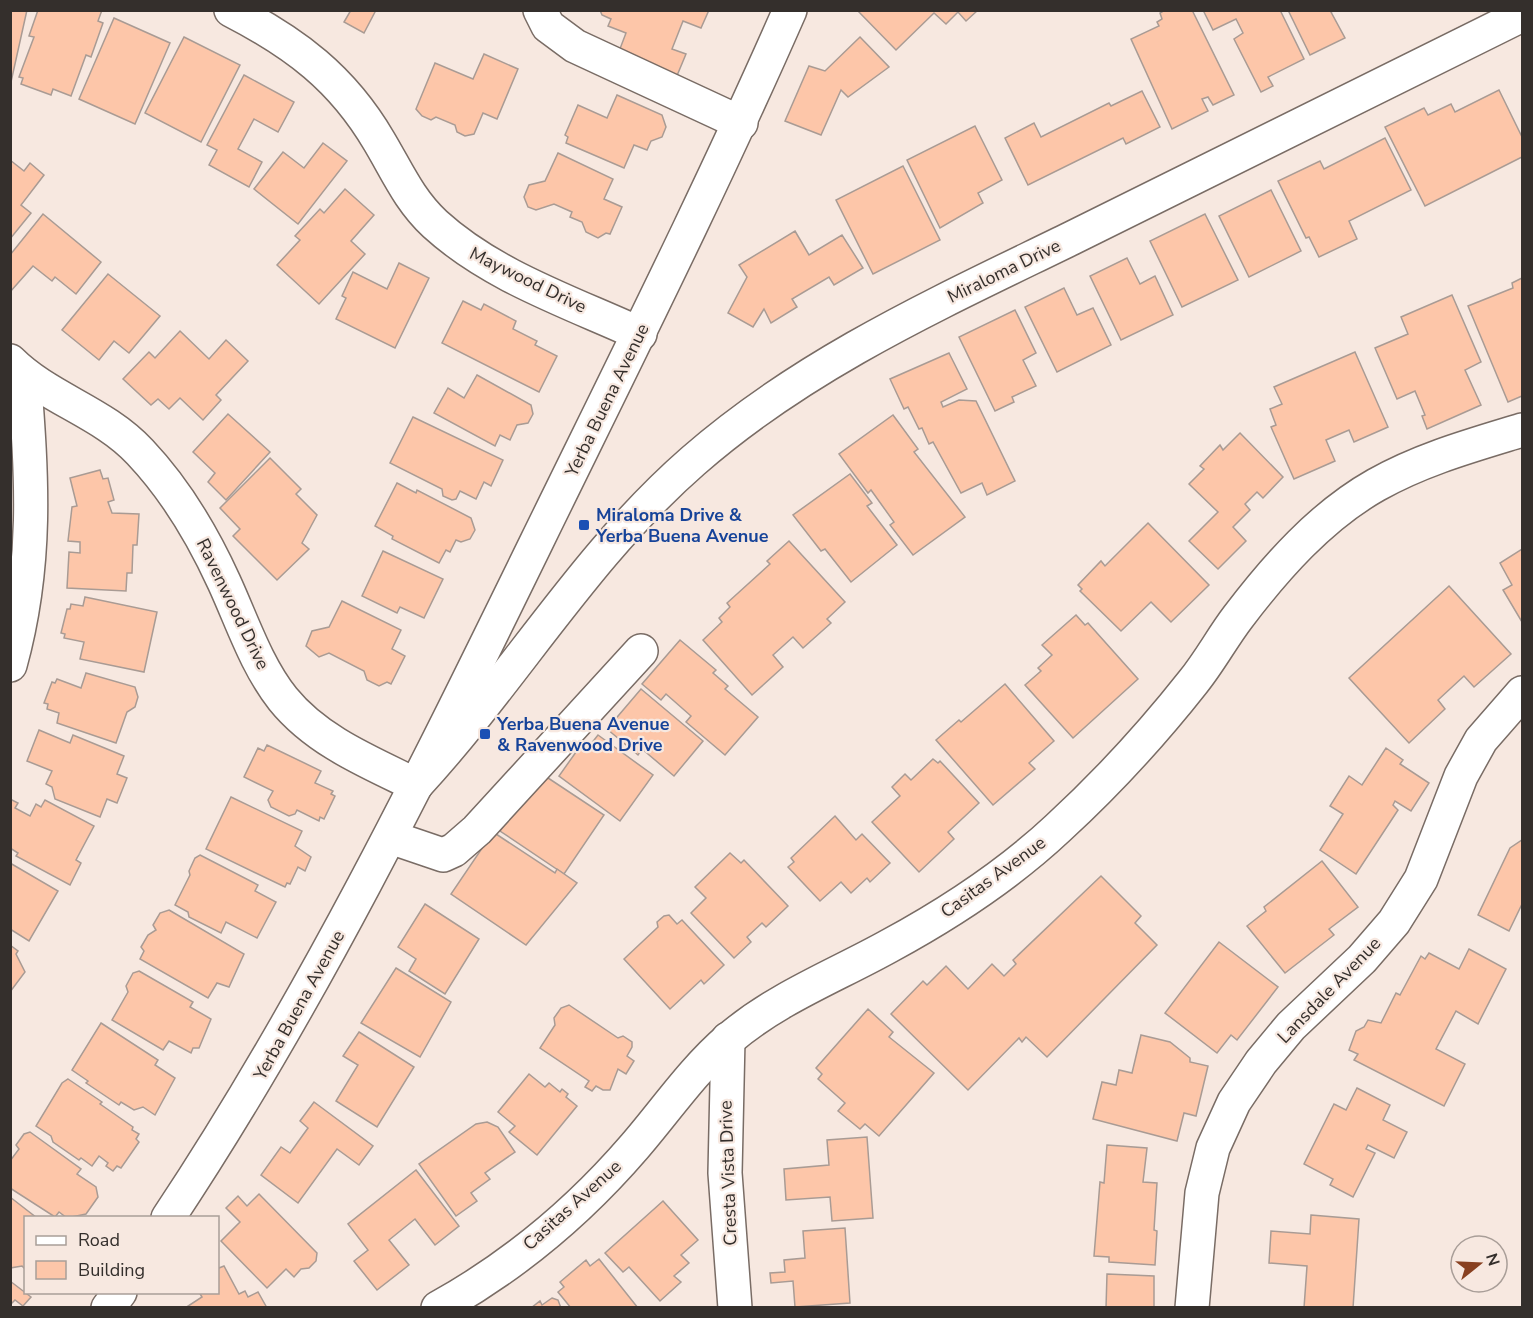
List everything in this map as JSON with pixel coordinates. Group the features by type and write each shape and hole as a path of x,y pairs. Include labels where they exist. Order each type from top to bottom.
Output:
{"street":[{"name":"Maywood Drive","path":"231,10 276,34 319,66 354,102 380,142 402,186 433,222 467,251 639,334"},
{"path":"540,10 548,26 575,46 741,123"},
{"name":"Yerba Buena Avenue","path":"169,1216 253,1087 301,1004 390,837 741,123 789,10"},
{"name":"Miraloma Drive","path":"551,618 573,586 644,505 744,419 803,378 923,311 1522,15"},
{"path":"10,665 22,623 31,555 33,486 15,370"},
{"name":"Ravenwood Drive","path":"15,370 107,423 140,451 169,487 223,579 259,663 283,700 315,731 416,785"},
{"name":"Casitas Avenue","path":"438,1308 500,1268 550,1230 602,1182 696,1072 728,1039 766,1011 889,946 949,910 1056,831 1152,733 1280,566 1324,521 1375,486 1430,459 1522,429"},
{"path":"529,557 573,586"},
{"name":"Yerba Buena Avenue","path":"416,785 481,712 551,618"},
{"path":"390,837 443,855 454,850 477,830 641,651"},
{"name":"Lansdale Avenue","path":"1192,1308 1202,1193 1213,1148 1234,1102 1261,1062 1292,1026 1362,959 1394,922 1421,879 1461,776 1480,740 1522,693"},
{"name":"Cresta Vista Drive","path":"728,1039 725,1173 735,1308"},
{"path":"108,1308 119,1294"}],"building":[{"path":"10,10 27,10 11,82 10,82"},
{"path":"38,10 102,10 98,21 103,23 91,57 86,55 71,96 53,89 51,95 21,84 23,78 19,77 34,37 29,36"},
{"path":"351,10 376,10 364,33 344,22"},
{"path":"600,10 709,10 701,28 683,21 672,49 686,54 676,78 618,54 626,33 608,26 611,19 602,15"},
{"path":"857,10 978,10 966,21 958,12 946,24 934,13 896,50"},
{"path":"1165,10 1192,10 1234,95 1213,105 1208,97 1202,99 1208,111 1172,129 1131,39 1159,26 1157,22 1162,19 1160,13"},
{"path":"1203,10 1280,10 1304,59 1268,77 1273,86 1261,92 1234,39 1243,33 1236,19 1213,30"},
{"path":"1288,10 1335,10 1331,12 1345,38 1310,55"},
{"path":"114,18 170,43 135,124 79,99"},
{"path":"184,37 240,65 201,142 145,113"},
{"path":"860,37 889,67 848,97 841,90 821,135 785,121 809,66 825,71"},
{"path":"484,54 518,69 497,119 483,113 474,134 465,136 457,132 455,125 436,117 431,120 422,116 416,109 435,63 473,79"},
{"path":"244,75 294,102 278,132 254,119 238,149 262,162 249,187 209,165 217,150 207,145"},
{"path":"1499,90 1522,137 1522,157 1425,206 1385,127 1424,108 1428,115 1451,104 1455,112"},
{"path":"1142,91 1160,127 1126,144 1123,138 1028,185 1005,138 1034,123 1041,137 1109,103 1111,106"},
{"path":"617,95 662,115 666,127 662,137 651,141 647,150 634,145 624,168 566,143 568,137 565,135 578,105 607,118"},
{"path":"975,126 1002,180 978,193 983,203 940,228 907,160"},
{"path":"1385,138 1411,190 1349,221 1357,239 1319,257 1309,237 1306,238 1278,181 1320,161 1324,169"},
{"path":"323,143 347,161 298,224 254,189 283,152 304,168"},
{"path":"558,153 613,179 604,199 622,207 610,234 606,233 598,238 586,232 582,222 570,217 572,212 554,204 536,210 528,207 524,197 529,185 545,181"},
{"path":"10,160 24,171 30,163 44,175 21,205 31,213 10,239"},
{"path":"903,166 940,240 873,274 836,200"},
{"path":"345,189 374,215 351,241 365,254 319,304 277,265 300,240 295,236 320,209 324,213"},
{"path":"1271,190 1301,251 1249,277 1219,216"},
{"path":"43,214 101,262 76,294 55,277 52,281 33,266 10,292 10,255"},
{"path":"1205,214 1238,280 1182,307 1150,241"},
{"path":"795,231 809,255 842,235 863,268 834,285 829,277 792,299 797,307 771,323 764,309 753,327 728,313 747,277 739,265"},
{"path":"1127,258 1140,284 1155,276 1173,315 1121,340 1090,276"},
{"path":"399,263 429,278 395,348 336,319 346,298 342,296 353,272 387,289"},
{"path":"108,274 160,316 129,353 114,341 99,360 62,330"},
{"path":"1522,278 1522,396 1508,402 1468,306 1513,288 1512,283"},
{"path":"1064,288 1077,315 1093,308 1111,345 1057,372 1025,307"},
{"path":"1452,295 1481,362 1465,370 1481,405 1427,429 1422,416 1425,415 1415,391 1397,399 1375,348 1408,334 1401,317"},
{"path":"463,301 481,310 484,304 516,321 513,329 537,341 535,345 557,356 539,392 442,343"},
{"path":"1015,310 1036,353 1023,360 1036,386 1012,397 1014,402 995,411 959,337"},
{"path":"180,331 209,359 226,340 248,361 216,395 221,400 203,420 180,398 169,409 158,399 151,405 123,379 149,352 155,358"},
{"path":"1355,352 1388,427 1354,442 1349,430 1326,440 1335,461 1294,479 1271,427 1276,425 1270,409 1282,404 1274,387"},
{"path":"949,353 967,389 941,402 943,407 959,400 976,401 1015,481 987,495 982,483 961,493 933,442 929,444 922,428 919,429 908,407 904,409 890,379"},
{"path":"477,375 531,405 533,414 528,423 517,425 510,440 500,435 495,446 434,413 448,388 464,398"},
{"path":"228,414 270,452 226,500 208,482 215,473 193,452"},
{"path":"893,415 918,449 914,452 965,517 913,555 890,525 894,522 871,490 868,493 839,454"},
{"path":"413,417 503,460 491,486 484,482 476,499 460,491 456,499 452,500 443,496 442,489 390,463"},
{"path":"1240,433 1283,477 1263,498 1257,492 1245,504 1250,510 1233,527 1246,541 1218,569 1189,541 1218,512 1189,484 1204,469 1200,466 1220,445 1223,450"},
{"path":"270,458 301,489 296,494 317,515 302,543 309,549 277,580 233,536 240,529 220,508"},
{"path":"100,470 103,479 108,478 114,500 108,502 112,513 139,514 137,545 133,545 132,573 127,573 126,591 67,588 69,552 80,553 80,542 68,541 72,507 77,506 70,478"},
{"path":"850,474 872,503 867,506 897,545 851,582 825,549 821,551 793,515"},
{"path":"397,483 416,493 417,490 471,518 475,530 470,539 461,542 456,540 450,552 446,550 439,563 392,539 393,536 375,526"},
{"path":"1148,523 1209,585 1171,622 1151,602 1121,631 1080,591 1082,589 1078,585 1101,561 1105,566"},
{"path":"789,541 845,602 827,619 831,623 803,648 793,637 773,655 783,667 752,695 703,640 722,622 719,618 730,607 727,603 770,564 767,561"},
{"path":"1522,549 1522,622 1503,590 1512,585 1500,563"},
{"path":"383,551 443,579 424,618 400,607 397,613 362,596"},
{"path":"1449,586 1511,654 1474,687 1464,676 1438,700 1445,709 1409,743 1349,678"},
{"path":"85,597 157,612 144,672 80,659 84,642 64,638 65,634 61,633 67,609 70,609 71,604 83,606"},
{"path":"342,601 401,630 392,649 405,656 391,684 387,682 379,686 367,680 364,671 329,653 319,657 306,646 312,631 329,627"},
{"path":"1076,615 1085,625 1088,623 1138,679 1073,738 1025,685 1041,671 1038,668 1052,655 1042,645"},
{"path":"680,640 716,670 713,673 728,686 725,689 758,717 725,755 686,722 691,716 666,694 661,700 642,684"},
{"path":"86,673 135,687 138,697 135,707 127,712 116,743 57,723 59,713 47,709 48,704 44,703 52,682 55,683 57,679 81,688"},
{"path":"1005,684 1054,741 1029,763 1035,769 993,805 936,740"},
{"path":"641,689 703,741 674,776 642,749 638,755 607,729"},
{"path":"39,730 70,743 73,735 124,756 117,774 127,778 117,803 107,799 100,817 55,799 52,787 46,784 52,771 27,761"},
{"path":"598,735 653,775 620,821 559,776 581,745 587,749"},
{"path":"267,745 321,771 315,783 333,791 331,794 335,796 324,819 320,817 319,821 297,810 295,814 289,816 271,807 268,800 273,791 244,777 258,748 264,751"},
{"path":"1386,748 1403,760 1400,764 1429,783 1411,811 1395,801 1393,805 1398,810 1356,874 1320,850 1343,814 1330,806 1349,776 1362,785"},
{"path":"933,759 938,763 940,761 979,803 948,832 954,839 919,872 872,822 900,796 892,787 905,774 911,780"},
{"path":"539,772 604,815 564,874 500,831"},
{"path":"231,797 302,831 295,846 311,857 305,871 298,867 290,884 287,883 285,887 206,849"},
{"path":"10,799 18,803 15,808 30,816 36,804 41,807 45,800 94,826 76,860 81,863 70,885 16,856 18,853 10,848"},
{"path":"835,816 856,840 862,834 890,863 870,882 867,878 851,893 841,882 820,901 788,867 794,862 791,858"},
{"path":"493,832 555,873 557,869 577,883 526,945 451,894"},
{"path":"1522,840 1522,904 1509,931 1478,915 1510,848"},
{"path":"730,853 741,863 744,860 788,906 766,927 762,923 747,937 751,942 734,958 691,913 706,898 695,887"},
{"path":"200,855 258,885 255,891 276,902 257,938 226,922 221,933 189,917 188,912 175,905 190,875 189,871 195,858"},
{"path":"1322,861 1358,907 1329,929 1334,935 1285,973 1247,926 1266,911 1264,907"},
{"path":"10,863 58,891 29,941 10,929"},
{"path":"1101,876 1141,916 1135,923 1157,945 1047,1057 1026,1037 1022,1042 1019,1038 968,1090 891,1014 923,981 927,985 946,966 968,989 992,964 1004,976 1016,964 1013,960"},
{"path":"425,904 479,939 445,994 409,971 416,959 398,947"},
{"path":"169,910 244,954 229,987 217,983 208,998 140,959 144,951 141,947 148,935 156,930 153,925 160,913"},
{"path":"669,915 677,924 682,920 724,965 704,984 701,980 670,1009 624,959 658,927 657,922"},
{"path":"1219,942 1278,987 1237,1040 1231,1035 1217,1053 1165,1013"},
{"path":"10,945 18,951 16,954 25,972 10,992"},
{"path":"1469,949 1506,969 1478,1024 1456,1011 1436,1049 1465,1064 1444,1106 1354,1060 1358,1054 1349,1050 1356,1031 1364,1027 1368,1020 1381,1023 1396,993 1400,995 1421,956 1425,959 1429,953 1459,969"},
{"path":"396,968 451,1002 420,1057 361,1023"},
{"path":"139,971 193,1002 190,1007 211,1019 199,1048 193,1048 191,1053 169,1041 163,1050 112,1020 128,992 126,986 133,973"},
{"path":"569,1005 618,1038 623,1036 632,1042 627,1056 634,1061 626,1074 618,1069 610,1090 603,1090 596,1086 592,1091 585,1087 589,1081 540,1048 555,1025 554,1018 561,1008"},
{"path":"868,1009 893,1032 889,1037 934,1073 879,1136 865,1124 860,1129 838,1111 845,1103 818,1079 822,1074 816,1068"},
{"path":"101,1023 158,1060 155,1065 175,1078 155,1115 143,1107 134,1110 121,1102 119,1105 86,1083 88,1081 72,1070"},
{"path":"359,1032 414,1067 377,1127 336,1101 358,1065 343,1056"},
{"path":"1141,1035 1170,1042 1190,1058 1190,1062 1208,1066 1196,1116 1184,1113 1177,1141 1093,1119 1102,1082 1116,1085 1119,1070 1132,1073"},
{"path":"529,1074 545,1087 549,1083 560,1092 562,1089 568,1094 566,1097 577,1106 537,1155 509,1132 515,1126 498,1112"},
{"path":"68,1079 102,1102 100,1104 133,1127 132,1130 139,1134 136,1139 139,1142 121,1168 117,1166 113,1171 106,1166 108,1163 99,1156 92,1166 81,1158 79,1160 53,1142 51,1136 36,1126 62,1083"},
{"path":"1357,1088 1390,1105 1383,1120 1407,1132 1394,1158 1368,1145 1366,1149 1375,1153 1353,1197 1330,1185 1333,1179 1304,1164 1334,1104 1346,1110"},
{"path":"314,1102 373,1146 359,1165 337,1149 298,1203 261,1175 281,1147 290,1153 308,1128 300,1121"},
{"path":"487,1122 498,1127 515,1152 485,1173 490,1179 471,1193 477,1201 456,1216 419,1164 476,1124"},
{"path":"30,1132 81,1169 77,1174 96,1187 98,1197 86,1214 64,1216 59,1212 53,1216 10,1188 10,1161 19,1149 16,1145 24,1134"},
{"path":"867,1137 873,1218 832,1221 830,1197 786,1200 784,1169 829,1165 827,1140"},
{"path":"1107,1145 1147,1148 1143,1182 1157,1183 1154,1230 1157,1231 1155,1265 1109,1262 1109,1257 1094,1256 1100,1182 1104,1183"},
{"path":"416,1170 459,1226 435,1245 415,1219 389,1240 409,1265 377,1290 354,1261 368,1250 348,1224"},
{"path":"259,1194 317,1253 316,1261 309,1268 301,1269 294,1277 286,1269 267,1288 221,1241 240,1222 226,1208 238,1196 247,1206"},
{"path":"10,1197 34,1216 24,1216 24,1268 22,1266 10,1268"},
{"path":"663,1201 698,1240 681,1255 689,1263 674,1276 681,1282 660,1301 629,1267 623,1272 605,1253"},
{"path":"1311,1215 1359,1219 1353,1308 1304,1308 1307,1266 1269,1263 1271,1231 1310,1234"},
{"path":"845,1228 850,1303 795,1307 793,1281 771,1283 770,1273 785,1272 784,1260 805,1258 803,1231"},
{"path":"599,1259 638,1308 571,1308 558,1292 564,1287 560,1282 586,1260 590,1266"},
{"path":"224,1266 239,1294 245,1291 248,1297 258,1292 267,1308 185,1308 202,1297 200,1294 219,1294 219,1268"},
{"path":"1107,1274 1154,1276 1154,1308 1106,1308"},
{"path":"10,1281 24,1294 31,1297 23,1306 15,1300 10,1305"},
{"path":"552,1298 558,1300 561,1308 531,1308 540,1301 542,1305"}],"place":[{"name":"Miraloma Drive & Yerba Buena Avenue","path":"584,525"},
{"name":"Yerba Buena Avenue & Ravenwood Drive","path":"485,734"}]}
